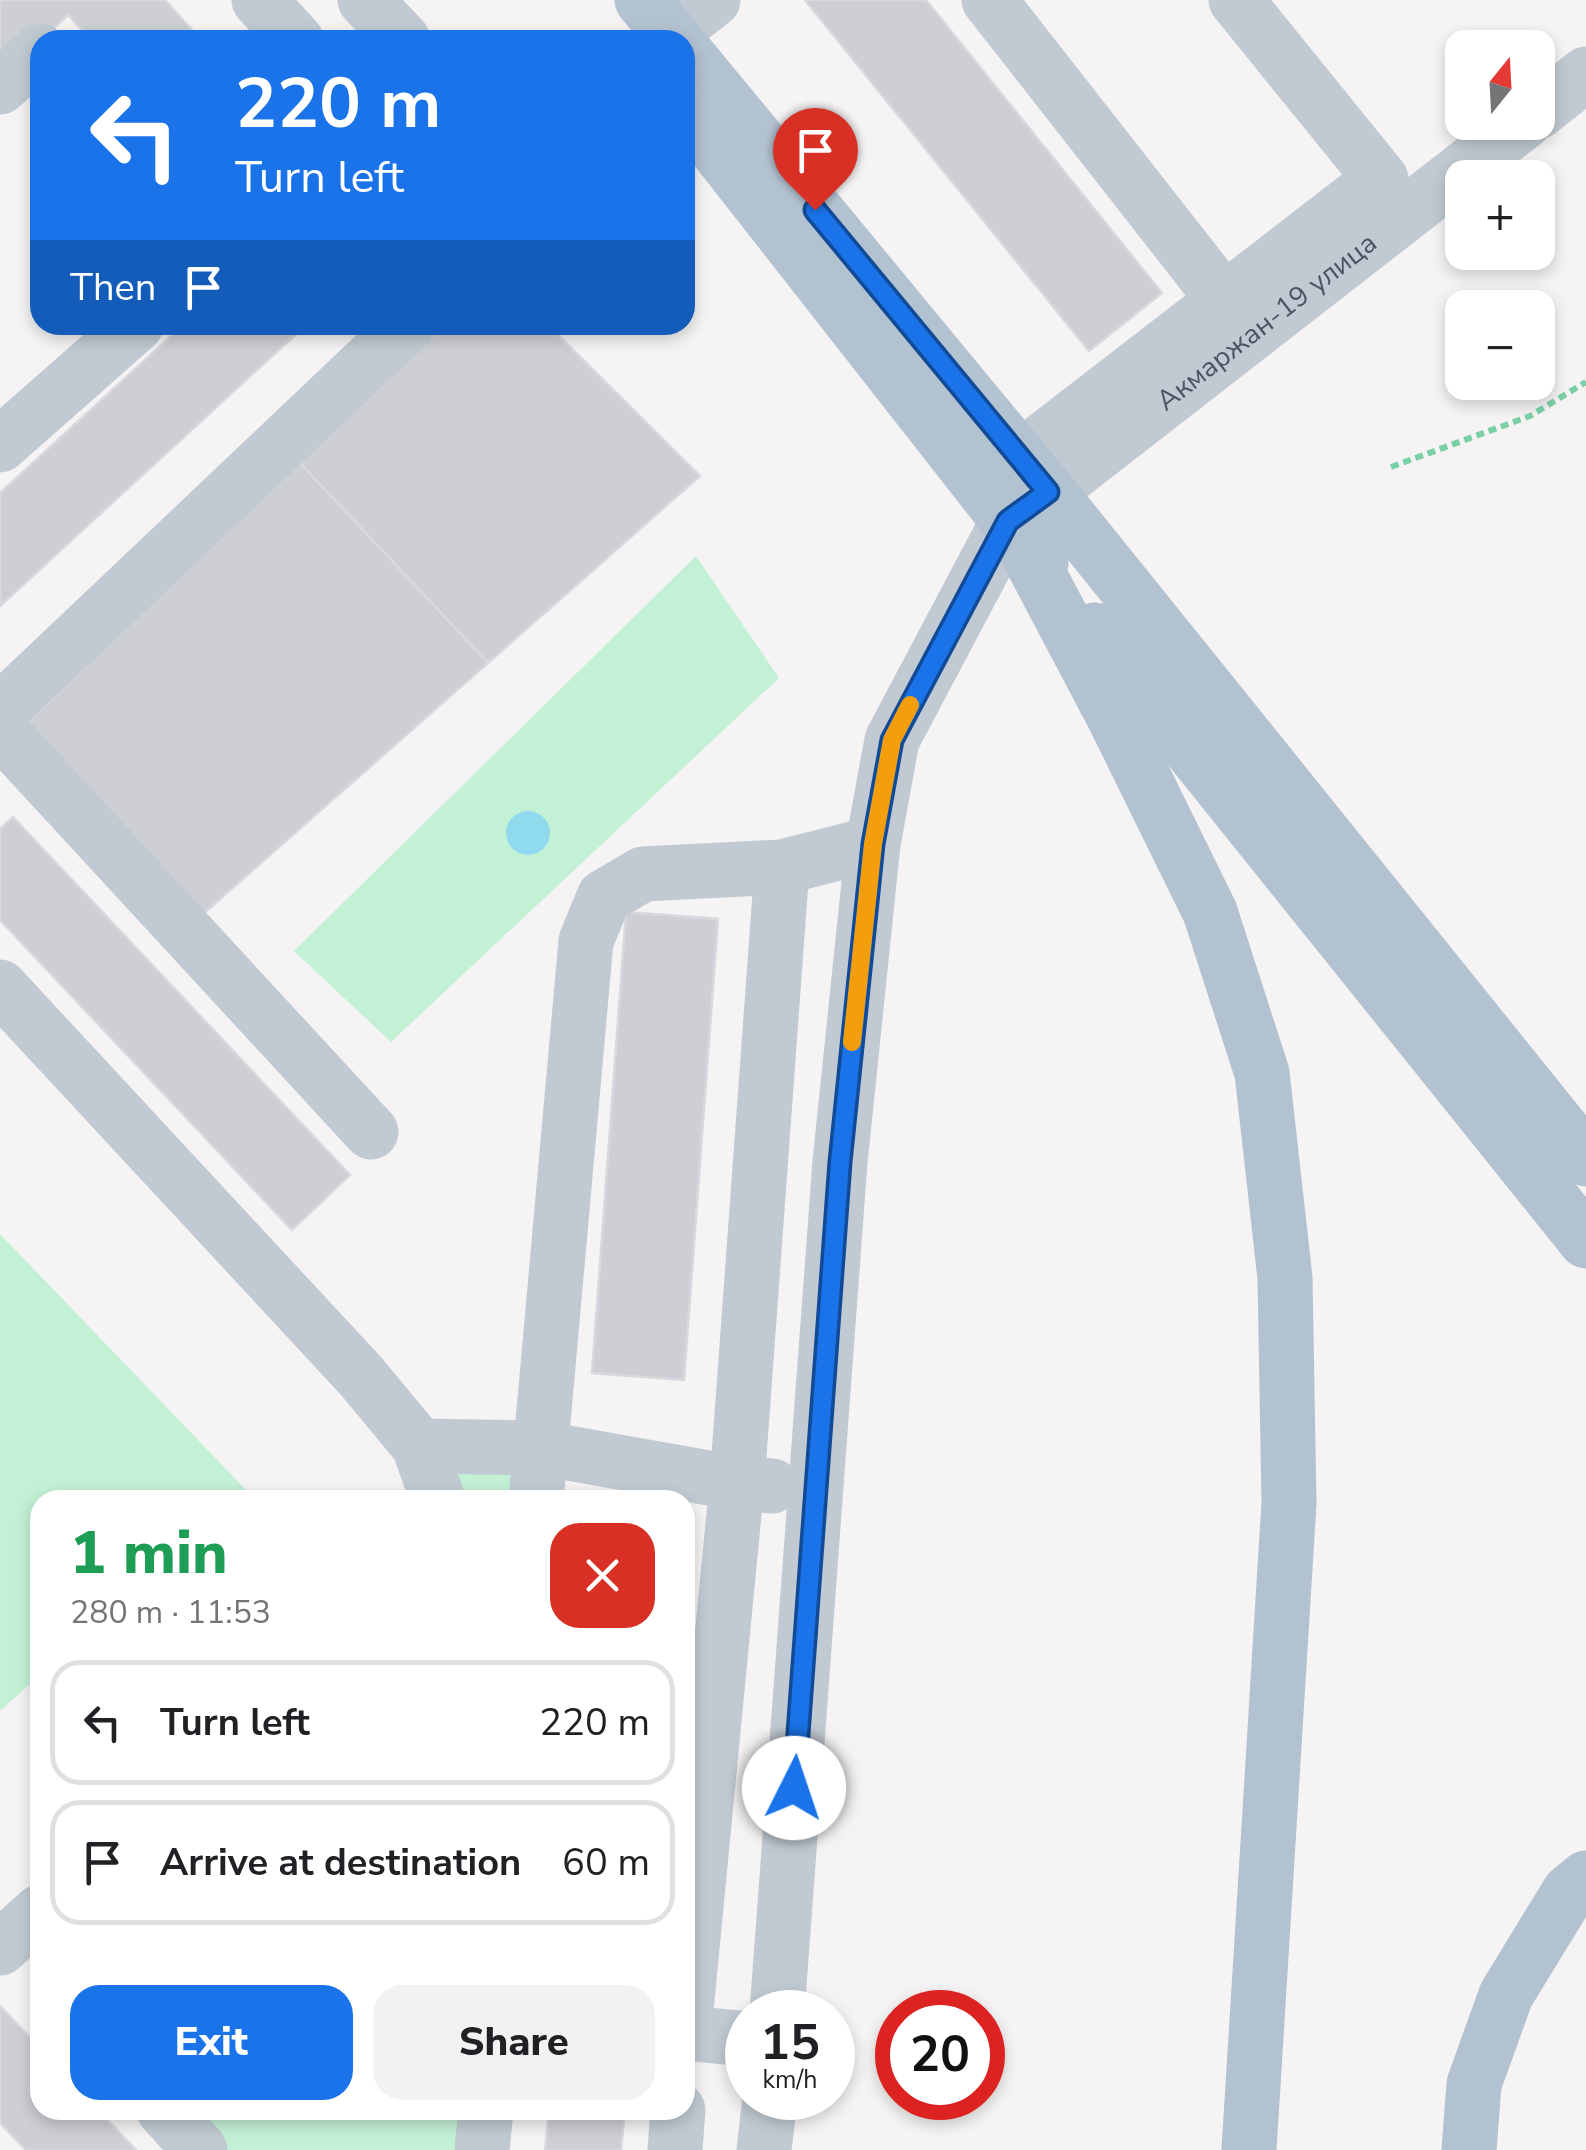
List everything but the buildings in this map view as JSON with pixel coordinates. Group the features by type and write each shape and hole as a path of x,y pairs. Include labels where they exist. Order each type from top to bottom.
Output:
{"main road":[{"path":"600,0 641,30"},
{"path":"695,83 1024,502 1586,1241"},
{"path":"1024,502 1586,1158"},
{"path":"1024,502 1115,719 1210,912 1262,1073 1285,1278 1289,1503 1249,2150"},
{"path":"1469,2150 1474,2084 1506,1995 1569,1892 1586,1878"}],"street":[{"path":"259,0 287,30"},
{"path":"365,0 394,30"},
{"path":"689,30 714,0"},
{"path":"989,0 1224,300"},
{"path":"779,1990 840,1162 873,844 892,740 1024,502 1224,300 1381,180 1236,0"},
{"path":"0,88 30,60"},
{"path":"1555,99 1586,74"},
{"name":"Акмаржан-19 улица","path":"1024,502 1500,140"},
{"path":"0,444 125,335"},
{"path":"0,711 396,335"},
{"path":"0,730 372,1132"},
{"path":"538,1474 586,941 604,897 642,874 782,867 873,844"},
{"path":"695,1919 738,1483 782,867"},
{"path":"0,987 361,1376 418,1446 434,1490"},
{"path":"418,1446 538,1474 816,1489"},
{"path":"695,2034 725,2037"},
{"path":"173,2120 200,2150"},
{"path":"482,2150 485,2120"},
{"path":"675,2150 677,2120"},
{"path":"764,2150 767,2120"}],"path":[{"path":"1390,468 1530,416 1586,382"}],"green space":[{"path":"696,556 779,678 391,1042 294,951"},
{"path":"0,1234 246,1490 30,1490 30,1684 0,1711"},
{"path":"419,1446 540,1448 537,1490 434,1490"},
{"path":"173,2120 484,2120 480,2150 200,2150"}],"water":[{"path":"528,811 543,818 550,833 543,848 528,855 513,848 506,833 513,818"}],"slow traffic":[{"path":"852,1042 873,844 892,740 910,705"}],"route":[{"path":"794,1788 840,1162 873,844 892,740 1008,521 1048,492 815,210"}]}
